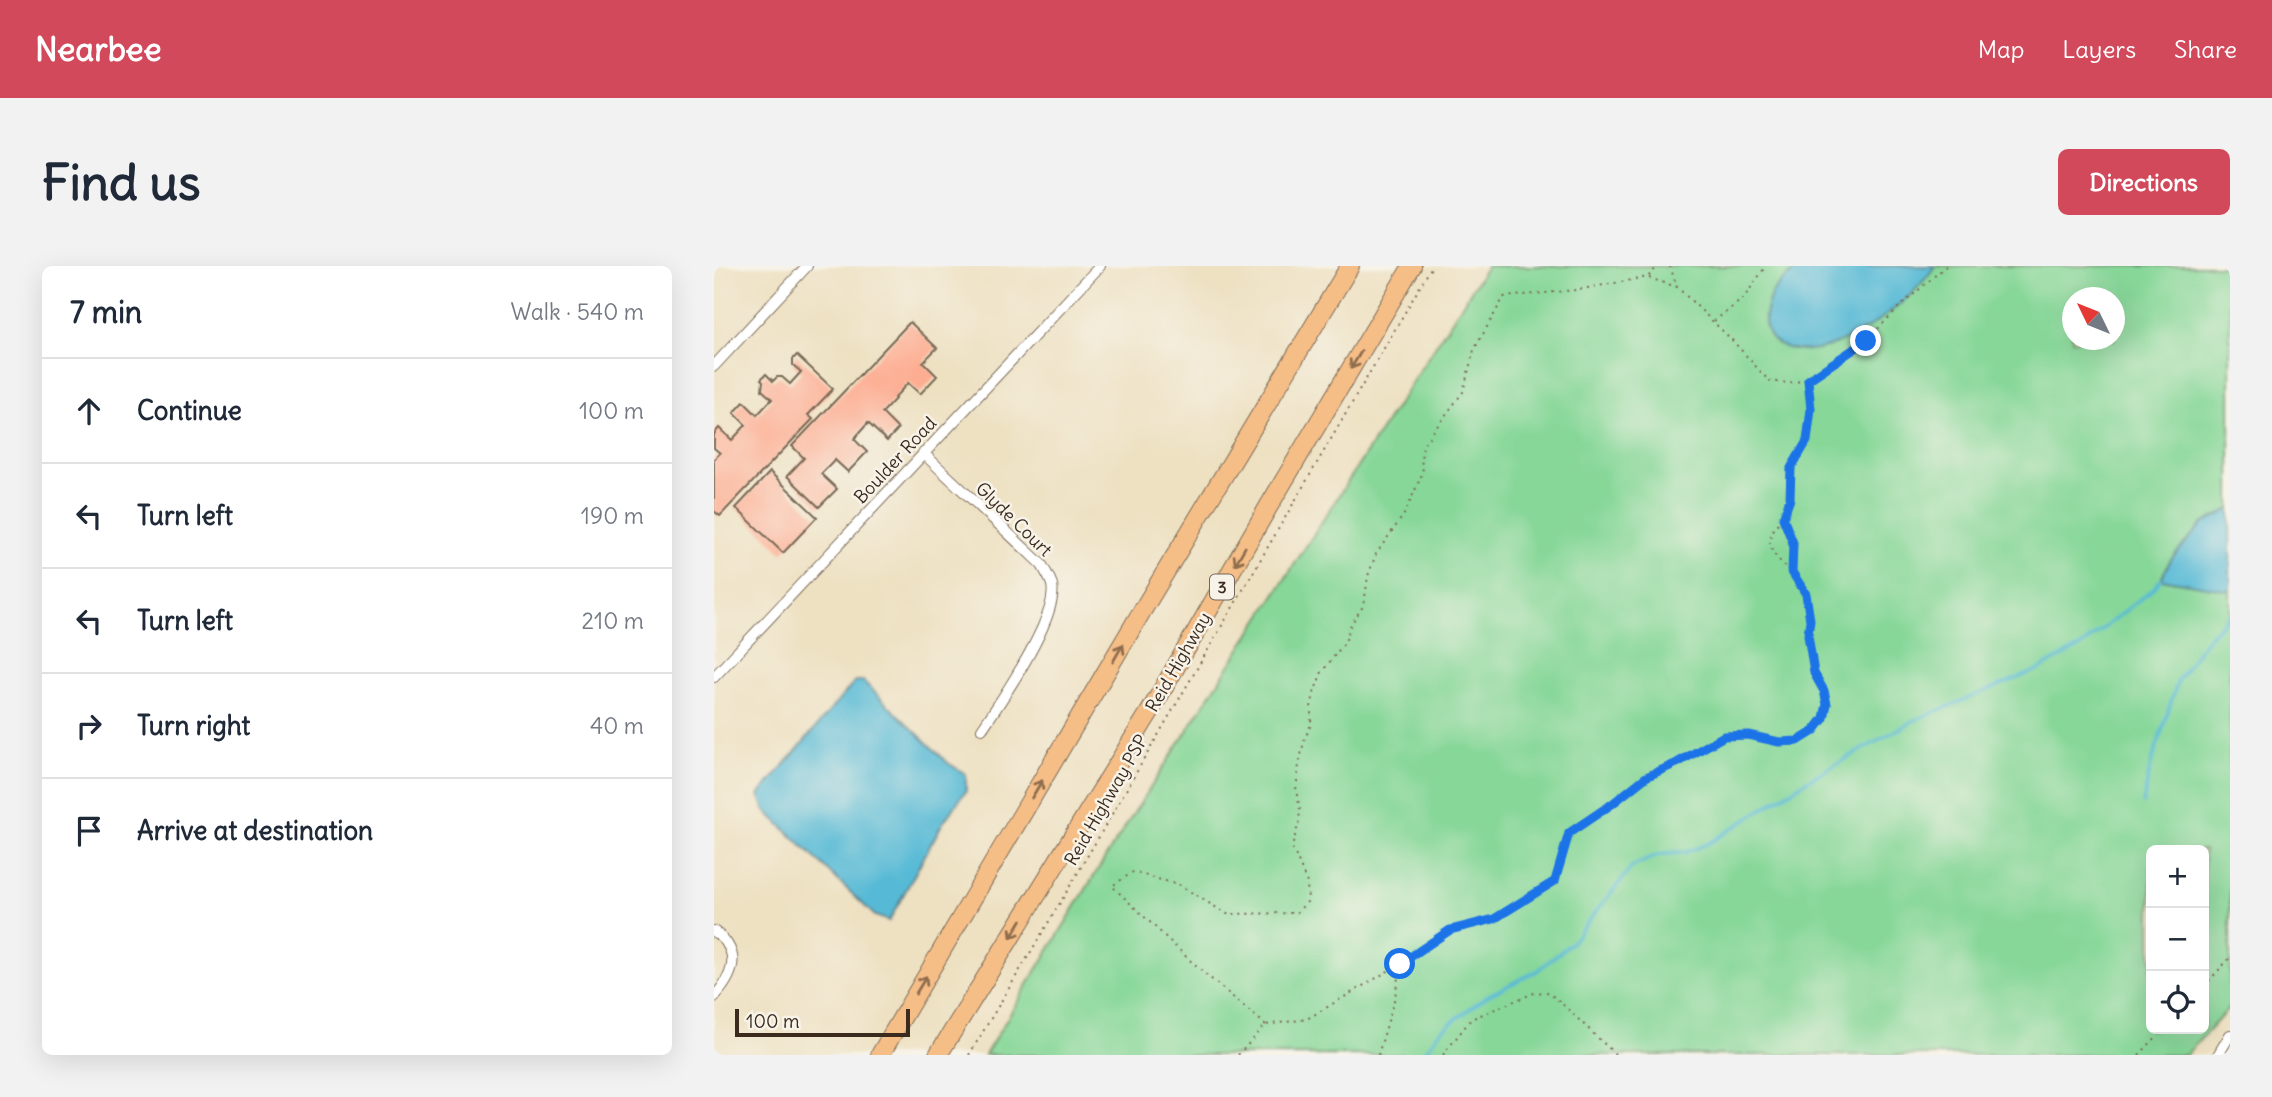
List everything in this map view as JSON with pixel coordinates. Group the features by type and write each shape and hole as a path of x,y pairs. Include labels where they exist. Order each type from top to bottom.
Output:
{"highway":[{"path":"1142,611 1339,266"},
{"path":"881,1051 1350,266"},
{"name":"Reid Highway","path":"938,1055 1149,713 1413,266"}],"street":[{"path":"714,366 807,266"},
{"name":"Boulder Road","path":"714,677 1100,266"},
{"name":"Glyde Court","path":"923,453 1042,565 1052,585 1050,609 1015,680 982,729"},
{"path":"714,931 727,944 733,962 727,983 714,997"},
{"path":"2218,1055 2230,1035"},
{"path":"2225,1055 2230,1052"}],"path":[{"name":"Reid Highway PSP","path":"969,1055 1432,266"},
{"path":"1648,277 1658,266"},
{"path":"1670,266 1677,288"},
{"path":"1713,321 1743,299 1766,266"},
{"path":"1266,1025 1197,967 1112,886 1133,872 1179,885 1227,914 1296,913 1308,901 1307,883 1292,847 1299,822 1300,808 1296,790 1299,765 1311,724 1315,690 1322,672 1333,662 1345,642 1351,624 1364,605 1368,576 1376,554 1405,513 1423,472 1423,445 1463,392 1474,350 1504,297 1576,290 1648,277 1677,288 1732,340 1769,381 1788,383 1808,380 1866,341 1898,308 1946,266"},
{"path":"1238,1055 1266,1025 1307,1019 1400,964 1450,930 1494,919 1555,881 1569,833 1646,777 1724,736 1748,735 1779,742 1798,741 1814,731 1824,718 1827,704 1824,691 1814,673 1808,635 1810,620 1806,594 1792,572 1774,557 1769,543 1773,528 1783,518 1790,499 1791,468 1807,441 1811,409 1808,380"},
{"path":"1783,518 1793,543 1792,572"},
{"path":"2209,980 2230,957"},
{"path":"1378,1055 1395,997 1400,964"},
{"path":"1443,1055 1471,1019 1534,993 1547,992 1558,999 1616,1055"},
{"path":"2139,1055 2159,1034"}],"green space":[{"path":"1487,266 2230,266 2230,1007 2209,1030 2209,845 2146,845 2146,1034 2205,1034 2186,1055 985,1055 1105,858"}],"water":[{"path":"1800,266 1935,266 1911,293 1880,320 1844,341 1826,347 1799,350 1774,341 1766,327 1765,318 1776,288"},
{"path":"2230,509 2230,591 2161,579 2171,559 2202,524"},
{"path":"855,681 863,681 948,763 966,774 966,791 942,824 889,921 875,916 765,810 759,795"}],"building":[{"path":"910,322 937,348 923,362 937,376 920,394 908,383 882,413 898,429 887,441 868,423 854,439 867,452 848,472 835,460 821,474 837,489 819,507 787,476 804,458 792,446"},
{"path":"797,355 833,389 808,415 813,419 720,516 714,511 714,459 720,453 714,448 714,434 719,428 732,440 746,425 734,413 744,402 757,415 772,399 762,390 761,379 766,374 773,381 782,377 790,384 801,372 793,365 793,359"},
{"path":"770,472 817,517 783,553 736,508"}],"waterway":[{"path":"1423,1055 1440,1031 1487,996 1537,971 1571,943 1632,867 1658,855 1687,852 1709,843 1808,780 1915,720 2040,669 2080,647 2155,587 2161,579"},
{"path":"2143,803 2150,768 2178,680 2206,640 2230,615"}],"route":[{"path":"1400,964 1450,930 1494,919 1555,881 1569,833 1646,777 1724,736 1748,735 1779,742 1798,741 1814,731 1824,718 1827,704 1824,691 1814,673 1808,635 1810,620 1806,594 1792,572 1793,543 1783,518 1790,499 1791,468 1807,441 1811,409 1808,380 1866,341"}]}
